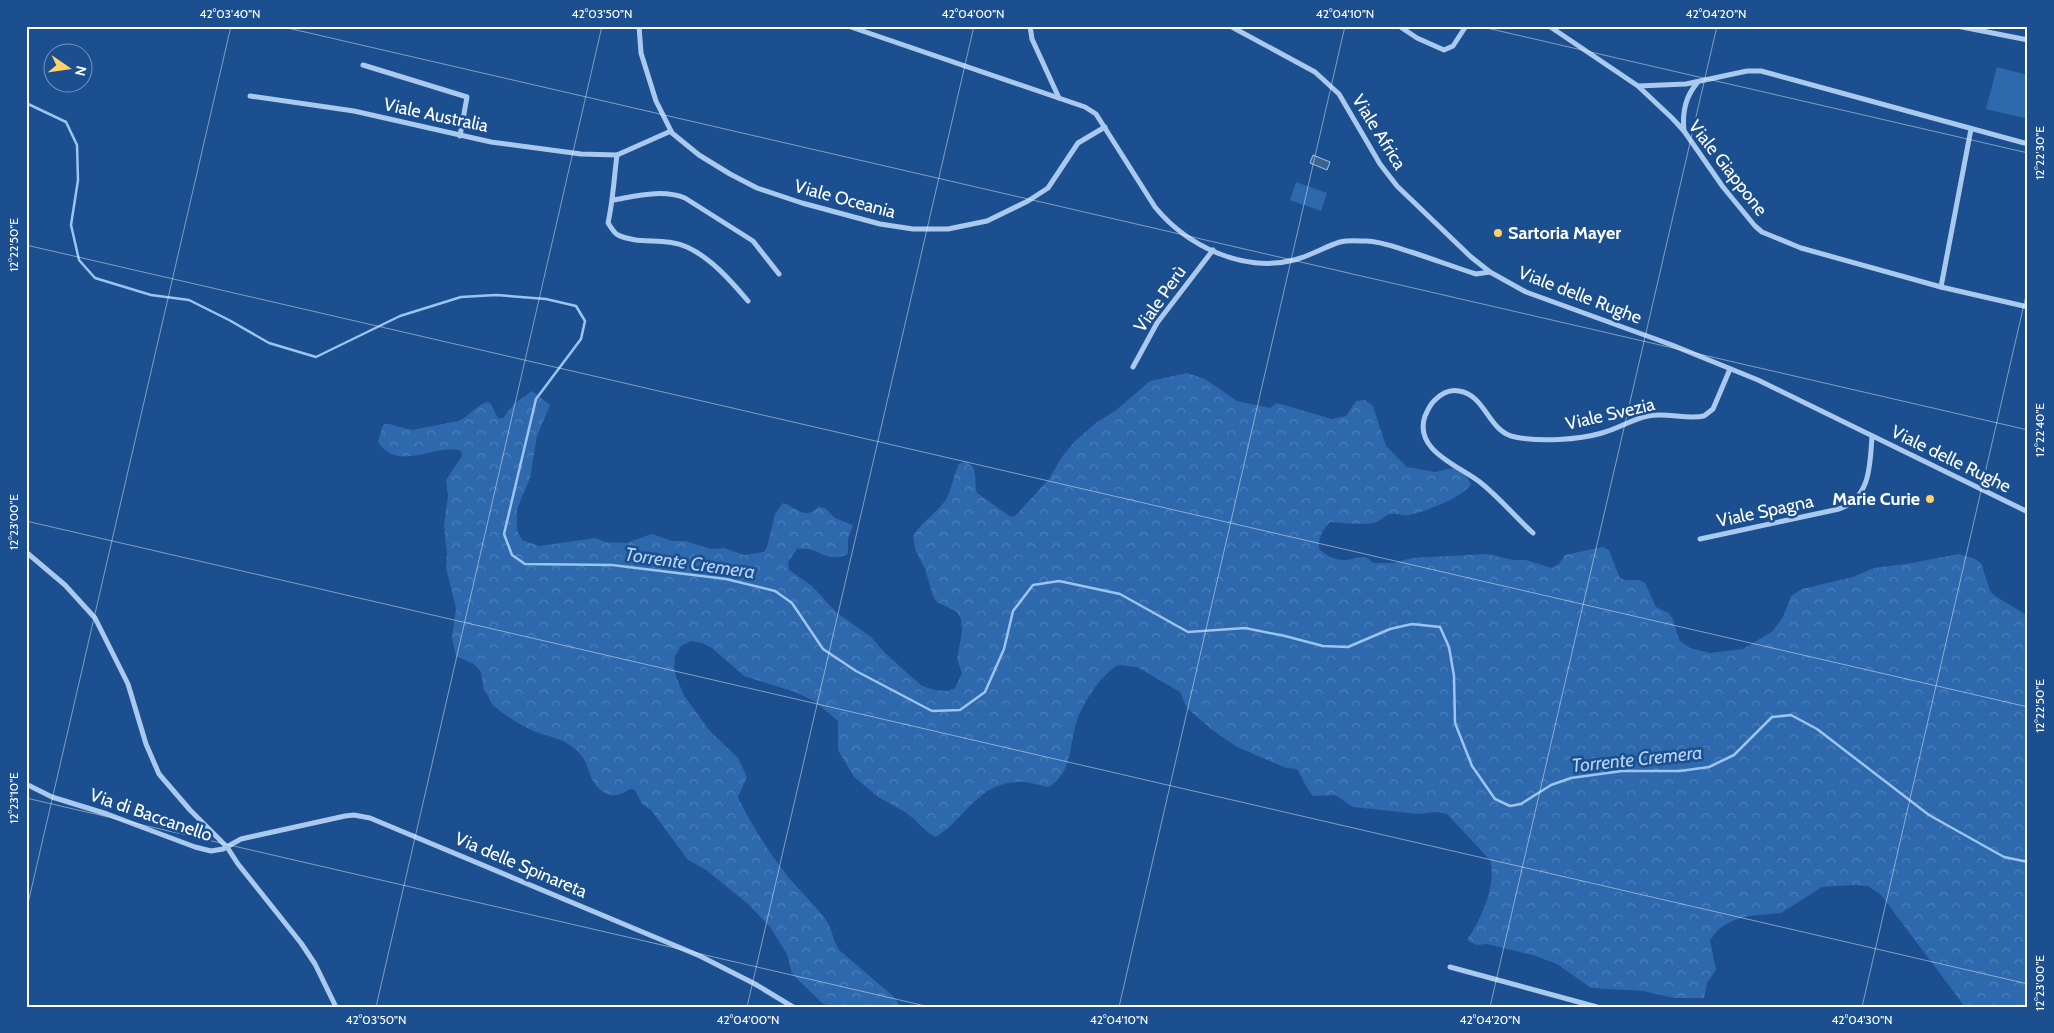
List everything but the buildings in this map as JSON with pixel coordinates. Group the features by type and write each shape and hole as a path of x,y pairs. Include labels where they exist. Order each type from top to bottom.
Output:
{"street":[{"name":"Viale Oceania","path":"639,26 641,53 656,101 671,131 699,155 757,188 802,203 880,224 913,229 948,229 987,221 1028,202 1048,188 1078,143 1104,127"},
{"name":"Viale delle Rughe","path":"849,26 1085,107 1096,114 1154,207 1165,220 1181,232 1227,257 1244,262 1274,264 1296,260 1341,242 1369,241 1391,246 1476,274 1490,272 1526,292 1672,345 1758,380 2028,512"},
{"path":"1030,26 1032,39 1059,98"},
{"name":"Viale Africa","path":"1230,26 1315,72 1326,81 1339,94 1380,164 1397,186 1471,257 1490,272"},
{"path":"1399,26 1417,38 1444,50 1453,46 1466,26"},
{"name":"Viale Giappone","path":"1549,26 1638,86 1684,131 1723,187 1762,232 1802,248 1940,287 2028,307"},
{"path":"1957,26 2028,40"},
{"path":"363,66 467,97 460,136"},
{"path":"1638,86 1697,82 1747,71 1765,72 2028,144"},
{"path":"1684,131 1683,113 1686,101 1697,82"},
{"name":"Viale Australia","path":"250,96 354,111 460,136 554,151 617,155 671,131"},
{"path":"1940,287 1971,129"},
{"path":"617,155 612,188 613,200 608,223 617,234 631,239 666,241 687,247 711,263 733,284 748,302"},
{"path":"613,200 663,193 675,194 685,198 753,241 779,274"},
{"name":"Viale Perù","path":"1133,367 1157,322 1212,250"},
{"name":"Viale Svezia","path":"1533,533 1481,483 1430,446 1424,435 1424,424 1427,411 1435,400 1452,390 1470,395 1479,402 1498,428 1506,434 1516,438 1557,440 1602,433 1647,416 1696,417 1707,415 1712,409 1730,368"},
{"name":"Viale Spagna","path":"1700,539 1840,509 1849,505 1858,497 1866,482 1872,436"},
{"path":"26,552 65,585 95,618 128,684 148,750 159,774 190,810 227,847"},
{"name":"Via di Baccanello","path":"26,784 52,797 120,818 199,849 217,851 227,847 309,953 336,1007"},
{"name":"Via delle Spinareta","path":"227,847 242,838 345,816 357,815 370,818 700,956 755,984 793,1007"},
{"path":"1450,967 1597,1007"}],"green space":[{"path":"1997,67 2028,75 2028,119 1986,109"},
{"path":"1296,182 1327,193 1321,211 1290,200"},
{"path":"1187,373 1205,379 1237,401 1270,408 1277,403 1332,419 1346,416 1356,401 1365,400 1373,406 1386,446 1407,467 1435,472 1453,468 1458,469 1471,484 1452,499 1433,508 1416,513 1406,515 1390,514 1368,524 1330,522 1321,535 1319,549 1334,559 1342,560 1363,557 1373,563 1393,563 1412,558 1487,554 1513,560 1526,560 1552,568 1558,565 1565,555 1603,547 1609,550 1620,578 1639,580 1645,583 1656,607 1669,613 1673,619 1679,640 1690,648 1710,653 1743,649 1773,631 1784,615 1791,596 1802,589 1853,577 1874,568 1958,554 1975,559 1981,563 1990,591 2028,616 2028,1007 1965,1007 1881,895 1868,886 1822,887 1781,913 1749,916 1734,920 1720,928 1710,940 1716,970 1707,983 1704,998 1674,998 1643,991 1591,988 1557,964 1536,956 1487,944 1476,945 1467,940 1486,902 1492,870 1490,860 1447,814 1436,812 1418,814 1353,807 1335,795 1313,796 1297,769 1286,768 1237,747 1211,729 1187,708 1180,692 1137,667 1118,665 1105,675 1095,688 1078,717 1070,755 1063,773 1049,787 1022,782 1004,784 993,788 982,795 956,821 936,837 930,834 907,813 878,797 854,777 838,750 838,721 814,701 795,692 744,676 712,648 702,643 691,641 681,646 675,656 674,667 676,677 685,697 709,730 738,758 747,777 738,797 761,839 789,878 826,920 839,950 893,996 901,1007 831,1007 822,1003 792,974 787,954 770,927 748,904 706,870 688,860 651,810 642,804 635,790 630,789 615,795 605,793 595,785 581,755 568,744 527,728 492,704 484,691 481,672 474,664 456,656 452,637 456,608 446,568 447,554 444,526 448,495 446,480 462,456 461,451 440,451 406,456 396,455 386,451 378,442 384,424 412,430 458,421 487,402 491,404 498,418 503,418 514,404 532,391 550,405 537,436 530,478 517,509 517,530 522,540 539,546 596,538 605,542 626,543 652,534 672,541 685,541 711,549 724,548 744,555 764,552 775,514 783,503 805,513 809,513 818,507 825,508 835,518 853,525 848,539 848,554 833,557 811,550 797,549 788,562 789,570 812,586 836,612 871,637 885,653 922,686 948,691 955,688 962,673 957,659 962,632 961,619 957,612 937,602 933,596 925,569 915,549 913,536 920,526 945,501 959,464 965,461 970,464 975,475 977,493 1011,517 1016,515 1049,479 1061,458 1075,441 1097,422 1115,411 1150,381"}],"shaded area":[{"path":"1313,155 1330,162 1327,170 1310,163"}],"waterway":[{"name":"Torrente Cremera","path":"26,103 66,122 77,145 78,180 71,225 79,260 95,278 151,295 189,300 269,343 316,357 400,316 461,297 496,295 546,299 576,306 585,321 581,339 536,399 504,534 512,555 525,564 612,565 726,579 775,591 792,603 823,649 856,671 932,711 960,710 985,692 1004,649 1013,611 1033,585 1059,581 1120,594 1188,632 1245,628 1323,646 1348,647 1390,629 1412,624 1440,627 1449,647 1454,676 1455,723 1472,766 1495,799 1510,806 1521,804 1551,785 1571,778 1622,771 1680,771 1709,767 1734,755 1772,717 1791,715 1817,729 1929,815 2004,857 2028,862"}],"place":[{"name":"Sartoria Mayer","path":"1498,233"},
{"name":"Marie Curie","path":"1930,499"}]}
